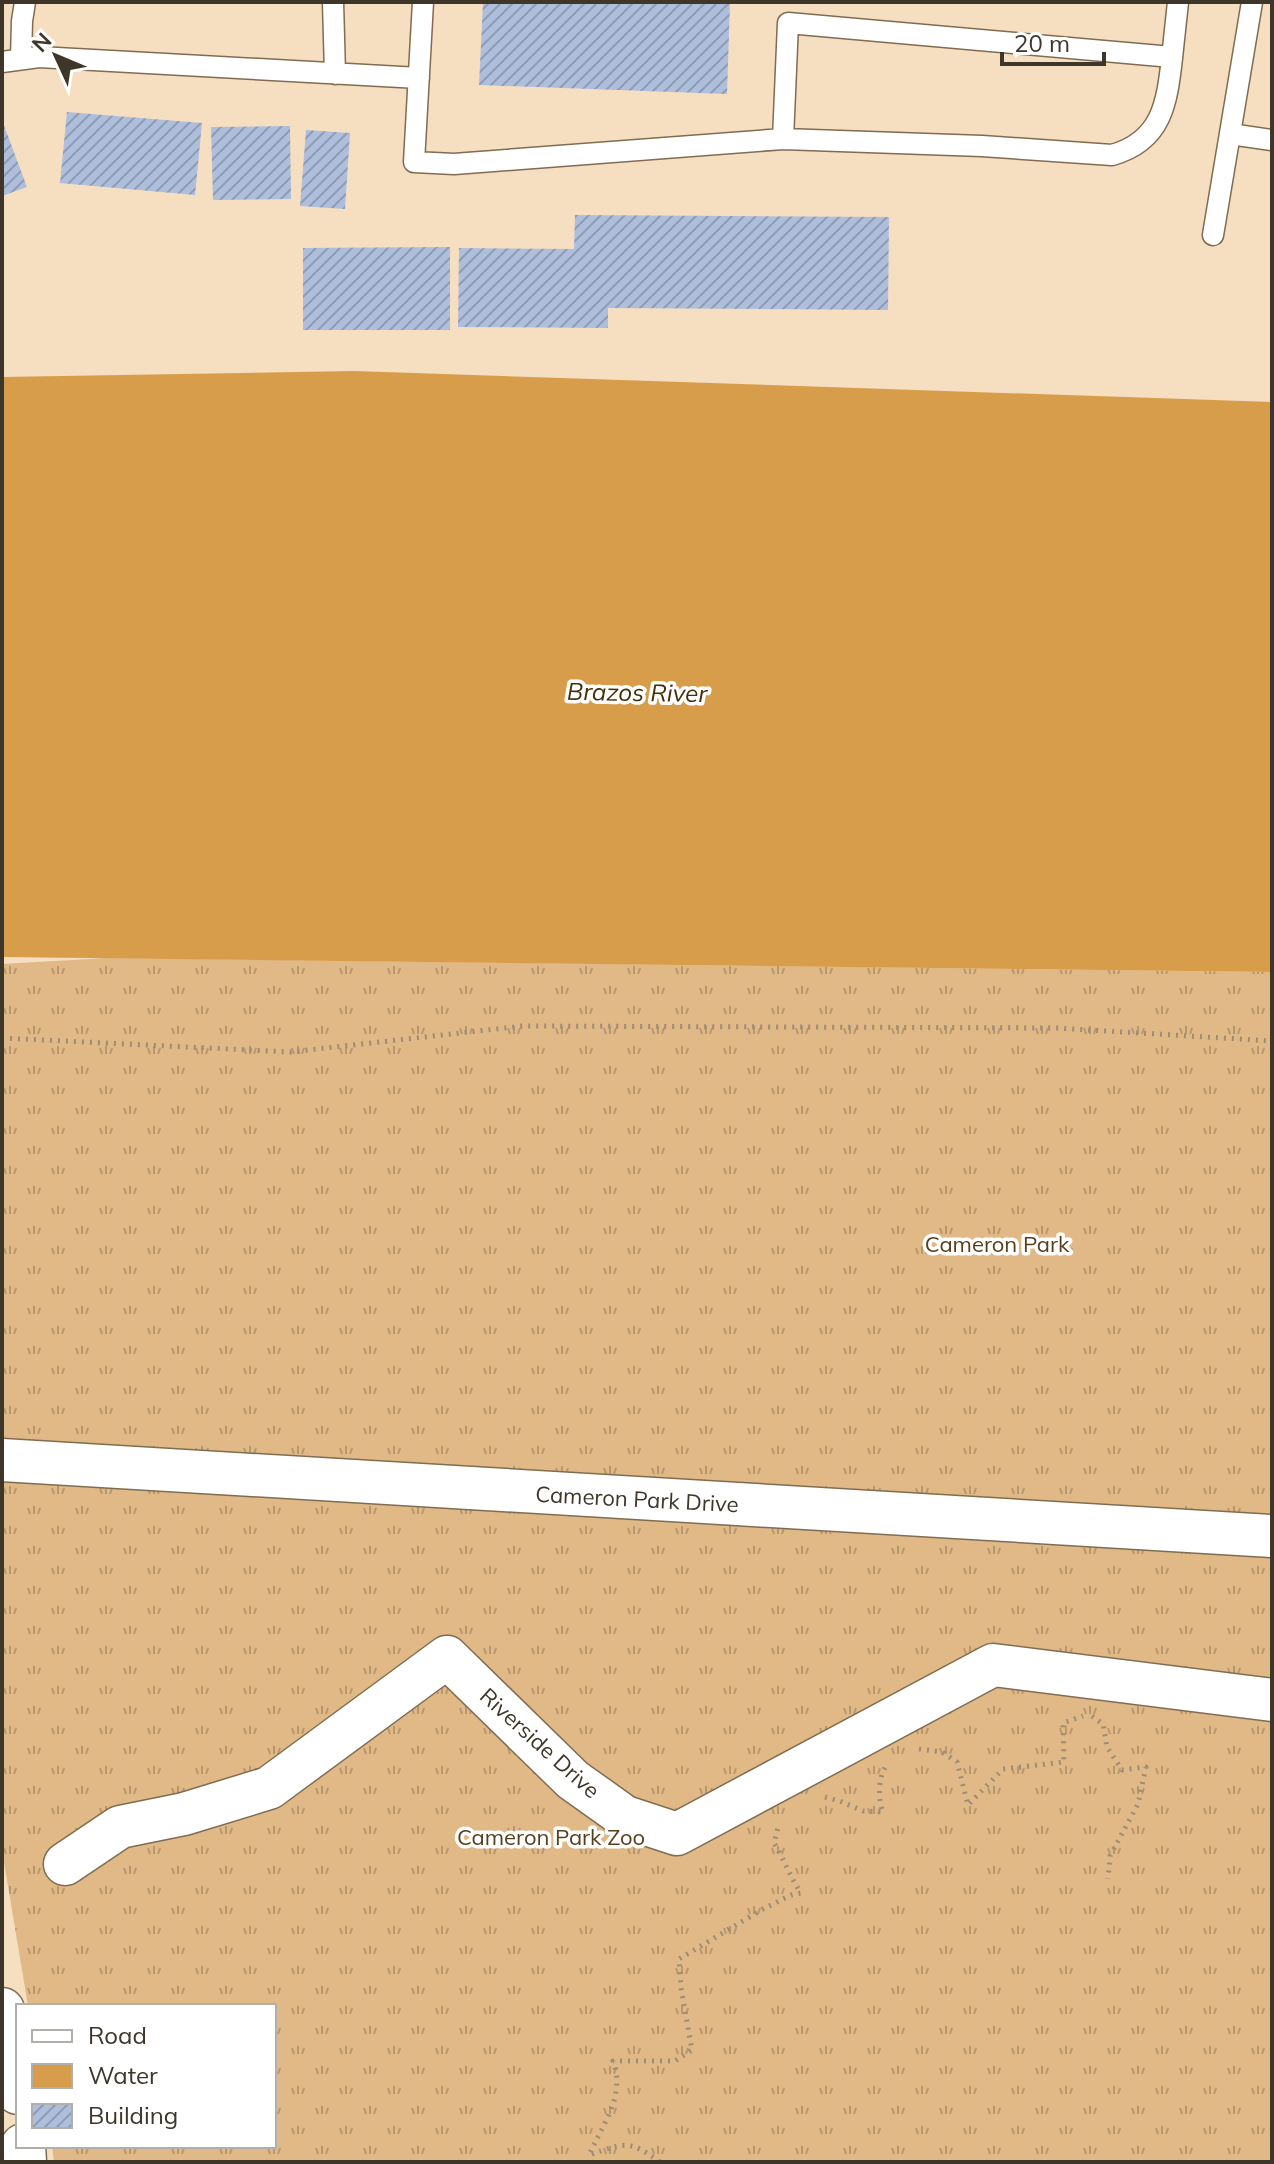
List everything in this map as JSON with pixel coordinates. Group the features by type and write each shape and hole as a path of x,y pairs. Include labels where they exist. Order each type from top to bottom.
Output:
{"main road":[{"path":"2,2010 16,2082"}],"street":[{"name":"Cameron Park Drive","path":"2,1460 1272,1536"},
{"name":"Riverside Drive","path":"65,1864 120,1827 184,1814 269,1788 447,1657 573,1780 625,1817 677,1834 993,1665 1272,1700"}],"lane":[{"path":"25,2 12,60 39,57 419,78"},
{"path":"333,2 335,74"},
{"path":"423,2 414,162 454,164 783,139 982,146 1112,155 1139,144 1158,122 1169,84 1178,2"},
{"path":"1213,235 1252,2"},
{"path":"783,139 788,23 1172,57"},
{"path":"1230,134 1272,140"}],"path":[{"path":"2,1038 290,1052 539,1026 1057,1028 1272,1041"},
{"path":"909,1752 923,1748 942,1752 957,1762 968,1805 1003,1769 1064,1762 1063,1723 1090,1714 1103,1724 1107,1747 1122,1770 1146,1767 1138,1804 1110,1856 1108,1879"},
{"path":"821,1797 863,1811 883,1812 879,1800 883,1770 889,1763"},
{"path":"660,2162 643,2149 622,2143 589,2155 617,2097 617,2072 613,2061 675,2061 692,2050 679,1959 763,1909 801,1893 789,1876 774,1843 780,1818"}],"green space":[{"name":"Cameron Park","path":"107,958 1272,972 1272,1535 2,1460 2,964"},
{"name":"Cameron Park Zoo","path":"2,1479 1272,1556 1272,2162 54,2162 52,2148 276,2148 276,2004 28,2004 2,1850"}],"water":[{"name":"Brazos River","path":"354,371 1272,402 1272,972 2,957 2,377"}],"building":[{"path":"483,2 730,2 727,94 479,85"},
{"path":"67,112 202,123 195,195 60,183"},
{"path":"2,120 27,187 2,196"},
{"path":"290,126 291,199 213,200 211,127"},
{"path":"306,130 350,133 345,209 300,206"},
{"path":"575,215 889,217 888,310 608,308 608,328 458,327 459,248 574,249"},
{"path":"450,247 450,330 303,330 303,248"}]}
